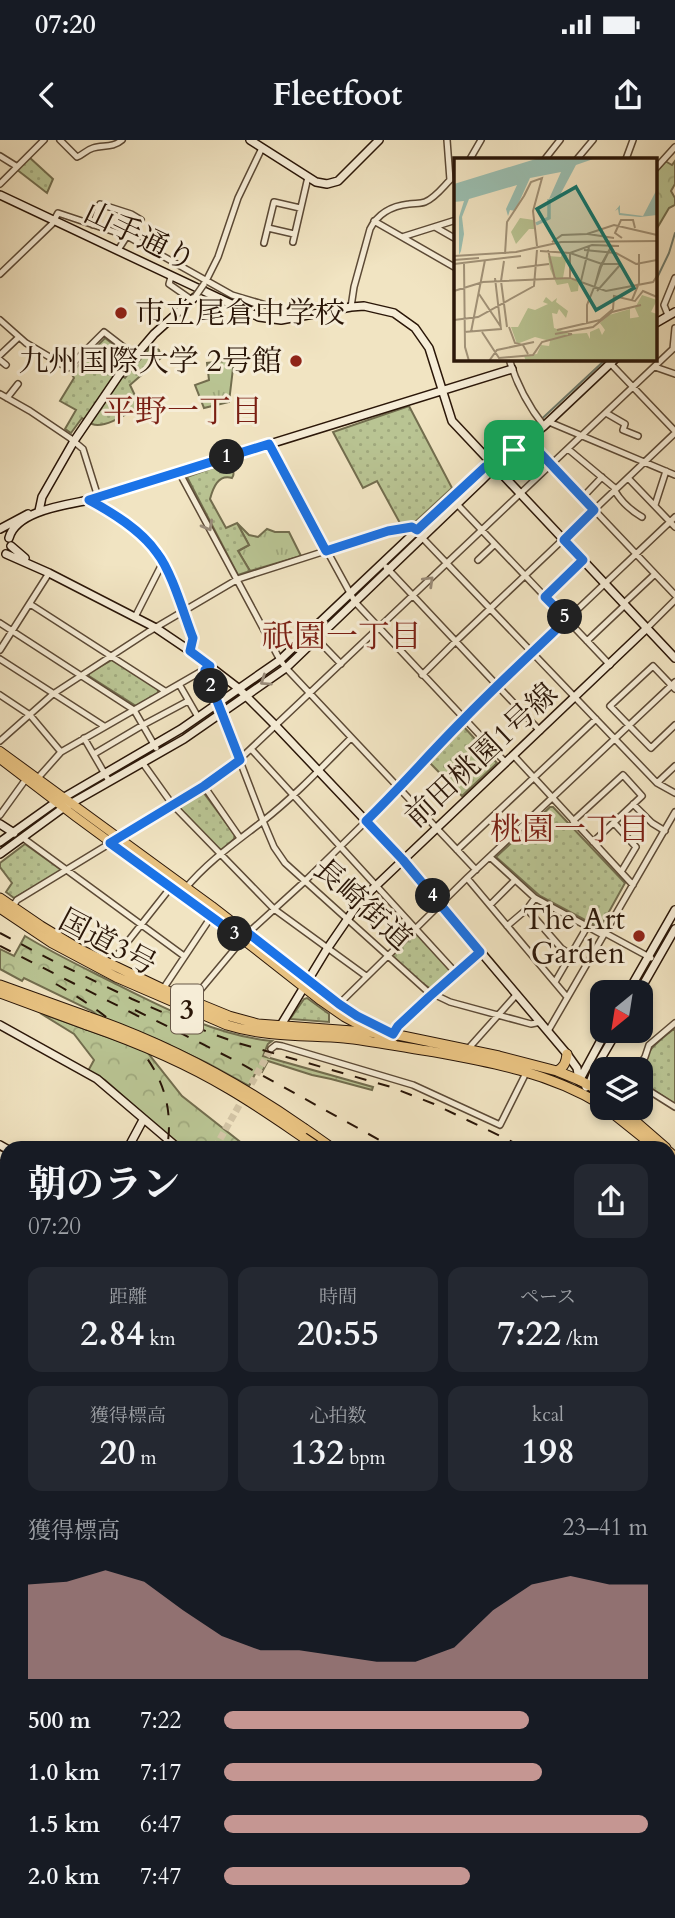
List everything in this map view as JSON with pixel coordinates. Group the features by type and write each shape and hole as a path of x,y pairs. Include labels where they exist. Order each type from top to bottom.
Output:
{"highway":[{"name":"国道3号","path":"0,898 81,950 163,989 233,1017 258,1024 393,1034 556,1071 589,1085"},
{"name":"国道3号","path":"0,908 52,943 104,970 150,993 227,1025 265,1034 344,1038 396,1045 505,1065 527,1071 590,1098"},
{"name":"3","path":"0,985 88,1021 204,1074 309,1141"},
{"name":"3","path":"0,993 161,1045 257,1097 322,1141"},
{"path":"556,1071 566,1063 567,1055"},
{"name":"国道3号","path":"622,1120 650,1141"},
{"name":"国道3号","path":"632,1120 653,1141"}],"main road":[{"path":"0,751 63,803"},
{"path":"0,759 245,936 344,1017 396,1045"},
{"path":"114,840 171,887 184,891 211,916 245,936"},
{"path":"306,984 357,1016 393,1034"}],"street":[{"path":"0,184 44,140"},
{"path":"60,140 77,157 82,157 92,148 112,146 121,140"},
{"path":"106,140 112,146"},
{"path":"250,140 321,183 338,181 379,140"},
{"path":"447,140 450,180"},
{"path":"471,158 481,140"},
{"path":"546,158 560,140"},
{"path":"578,158 593,140"},
{"path":"626,158 633,140"},
{"path":"658,166 675,147"},
{"path":"49,573 3,556 12,530 39,511 42,497 74,441 119,375 154,334 193,299 205,282 218,257 238,198 262,148"},
{"path":"0,156 16,166"},
{"path":"351,307 354,286 373,221 394,206 429,201 454,176"},
{"path":"293,242 308,177"},
{"name":"山手通り","path":"0,195 259,317 273,320 293,319 351,307 372,307 394,313 415,328 429,348 452,421 675,658"},
{"path":"264,243 274,202 300,208"},
{"path":"93,225 100,204 141,220"},
{"path":"0,274 52,224 58,213 127,236 205,282 232,295 286,311 293,319"},
{"path":"373,221 454,267"},
{"path":"402,237 454,221"},
{"path":"435,227 454,238"},
{"path":"268,229 294,234"},
{"path":"118,250 127,236"},
{"path":"171,276 169,284 193,299"},
{"path":"13,906 17,900 204,786 252,750 634,388 674,348 675,327 671,314 664,305 675,278"},
{"path":"0,320 26,343 68,368 104,332 135,356"},
{"path":"6,365 0,357 19,337"},
{"path":"509,360 543,423 582,436 675,475"},
{"path":"0,842 63,803 159,754 286,668 388,570 485,467 494,466 527,439 613,361 675,432 422,675"},
{"path":"655,367 675,373"},
{"path":"0,530 39,511 89,500 512,369"},
{"path":"6,398 18,384"},
{"path":"0,394 83,449 98,497"},
{"path":"606,413 625,424 623,430 638,436"},
{"path":"527,439 675,598 647,628"},
{"path":"269,444 349,594 506,763"},
{"path":"568,449 616,490 630,510 642,517"},
{"path":"655,505 666,471"},
{"path":"179,472 280,660 476,870"},
{"path":"582,498 602,477"},
{"path":"628,478 672,519 675,527"},
{"path":"89,500 116,515 148,542 163,562 193,638 190,651"},
{"path":"454,501 610,665"},
{"path":"192,1000 245,936 399,789 464,718 672,519"},
{"path":"0,741 53,694 80,675 238,579 388,531 412,527 657,783 675,793"},
{"path":"0,530 6,533 18,554 156,628 190,651 207,668 238,688 403,860 541,1022 578,1068 580,1092"},
{"path":"0,854 104,773 154,746 280,660 382,563 420,534"},
{"path":"478,560 495,544"},
{"path":"545,597 583,560"},
{"path":"135,617 163,562"},
{"path":"382,563 540,731"},
{"path":"0,650 49,573"},
{"path":"587,641 655,574"},
{"path":"30,604 165,691"},
{"path":"0,623 134,710 159,754"},
{"name":"前田桃園1号線","path":"281,1025 346,919 360,901 647,628"},
{"path":"310,631 341,664"},
{"path":"0,659 104,726"},
{"path":"339,1004 467,878 629,725 674,686 653,666 610,706 629,725 651,748 675,725"},
{"path":"37,779 61,752 207,668"},
{"name":"長崎街道","path":"207,668 217,704 263,821 285,863 417,983 433,994 450,1002 531,1024 541,1022"},
{"path":"179,684 198,717"},
{"path":"0,695 30,715 61,752"},
{"path":"94,754 188,701"},
{"path":"457,850 596,719"},
{"path":"85,738 109,780"},
{"path":"184,891 220,855 293,795 351,738"},
{"path":"252,750 456,973"},
{"path":"514,756 633,885"},
{"path":"142,762 172,804 274,909 366,976"},
{"path":"657,783 675,766"},
{"path":"573,821 623,775 642,796 593,842"},
{"path":"0,815 26,779"},
{"path":"204,786 240,838"},
{"path":"634,804 652,823 665,831"},
{"path":"548,1031 675,812"},
{"path":"614,823 636,847 621,872"},
{"path":"0,824 184,956"},
{"path":"490,857 535,898 657,961"},
{"path":"467,878 567,997"},
{"path":"490,905 515,880"},
{"path":"110,964 171,887"},
{"path":"507,926 527,909 535,898"},
{"path":"527,909 561,948 571,955"},
{"path":"635,980 674,914"},
{"path":"163,989 211,916"},
{"path":"555,982 587,927"},
{"path":"646,980 675,929"},
{"path":"393,1034 398,1026 480,952"},
{"path":"468,1049 517,994"},
{"path":"645,1057 649,1045 675,1023"},
{"path":"0,1025 97,1079 169,1141"},
{"path":"271,1049 276,1045 413,1086 500,1125 527,1071"},
{"path":"578,1068 590,1065"},
{"path":"579,1080 590,1067"},
{"path":"580,1092 589,1085 590,1078"},
{"path":"653,1093 675,1107"},
{"path":"132,1141 143,1120"}],"green space":[{"path":"29,157 53,179 47,193 16,169"},
{"path":"665,161 672,165 675,161 675,184 671,191 675,205 669,208 658,227 658,169"},
{"path":"105,338 126,354 114,370 125,378 152,345 159,350 161,358 130,385 140,406 103,424 92,424 82,418 71,433 65,429 76,410 60,401 74,378 71,373"},
{"path":"234,360 229,402 204,408 195,385 209,380 207,363"},
{"path":"409,406 452,488 414,523 401,525 377,481 363,488 333,432"},
{"path":"229,462 232,478 220,480 210,499 226,528 237,523 249,545 238,551 250,571 238,575 187,477"},
{"path":"237,523 249,535 258,537 267,529 289,532 301,556 250,571 238,551 249,545"},
{"path":"112,660 158,689 158,693 136,706 89,676 89,673"},
{"path":"464,727 497,763 462,796 430,763"},
{"path":"203,792 235,835 222,850 178,807"},
{"path":"553,807 625,883 600,928 540,896 496,857"},
{"path":"25,844 60,869 14,898 6,892 12,883 0,863"},
{"path":"413,934 417,934 453,971 434,991 392,957"},
{"path":"25,936 186,1018 250,1038 272,1041 263,1056 373,1087 372,1090 268,1061 262,1072 257,1070 249,1086 154,1038 148,1053 182,1096 239,1141 174,1141 105,1080 88,1071 94,1060 74,1034 40,1013 130,1045 92,1011 0,969 0,949 14,956"},
{"path":"307,998 329,1014 329,1022 290,1019"},
{"path":"675,1028 675,1104 653,1090 653,1057 646,1057 660,1040"}],"waterway":[{"path":"658,276 675,233"},
{"path":"533,427 605,360"}],"tunnel":[{"path":"219,1141 271,1049"}],"railway":[{"path":"0,933 132,999 210,1033 391,1087 434,1104 511,1141"},
{"path":"0,946 140,1017"},
{"path":"56,984 101,1013 140,1049 154,1070 164,1093 169,1119 167,1141"},
{"path":"135,1010 238,1062 381,1141"}],"place":[{"name":"市立尾倉中学校","path":"121,313"},
{"name":"九州国際大学 2号館","path":"296,361"},
{"name":"The Art Garden","path":"639,936"}],"district":[{"name":"平野一丁目","path":"183,411"},
{"name":"祇園一丁目","path":"342,636"},
{"name":"桃園一丁目","path":"570,829"}],"route":[{"path":"527,439 594,510 564,540 583,560 545,597 567,619 464,718 366,821 403,860 480,952 398,1026 393,1034 339,1004 248,933 242,939 110,843 204,786 240,760 205,670 210,666 190,651 193,638 163,562 148,542 116,515 89,500 269,444 326,551 388,531 412,527 417,530 485,467 494,466 514,450 527,439"}]}
